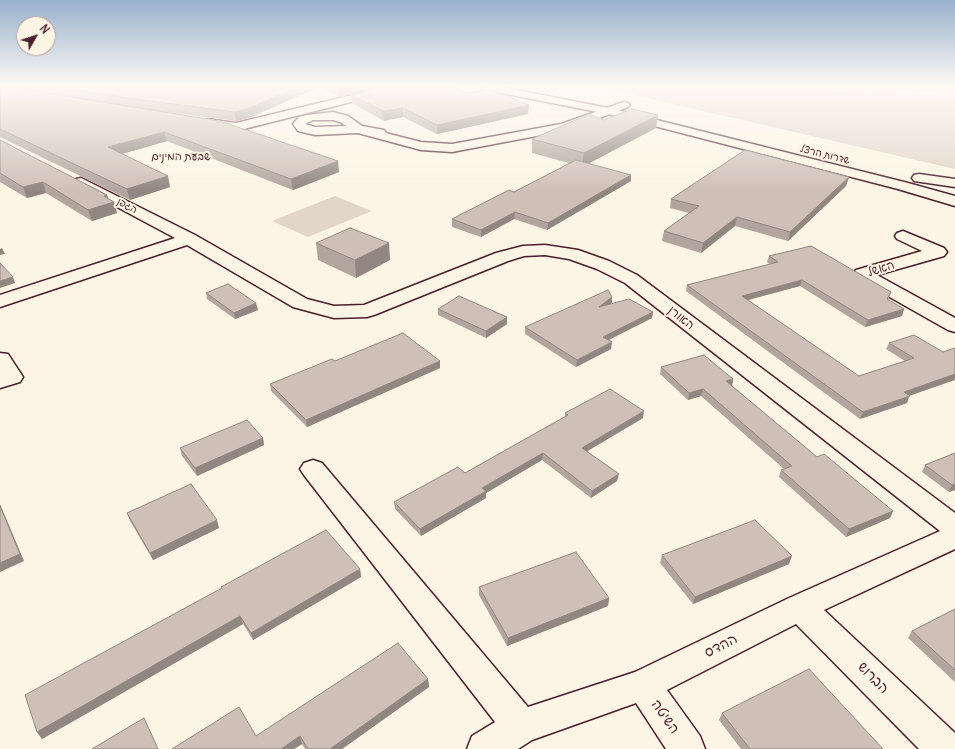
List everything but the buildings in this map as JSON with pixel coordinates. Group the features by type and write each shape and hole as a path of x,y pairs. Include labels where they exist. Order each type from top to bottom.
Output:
{"street":[{"path":"204,122 236,127 257,122"},
{"path":"362,130 421,146 452,148 564,127 578,122"},
{"name":"שדרות הרצל","path":"652,122 955,199"},
{"name":"שדרות הרצל","path":"691,122 906,176 955,183"},
{"name":"הגפן","path":"68,175 189,239 300,303 334,312 367,311"},
{"path":"955,188 951,192 955,199"},
{"name":"האשל","path":"903,236 938,252 862,274 955,326"},
{"path":"0,301 189,239"},
{"name":"האורן","path":"367,311 502,257 523,251 545,250 572,254 603,265 631,279 955,528"},
{"path":"313,469 521,727"},
{"name":"ההדס","path":"485,749 521,727 643,685 800,606 955,537"},
{"name":"הברוש","path":"800,606 945,749"},
{"name":"השיטה","path":"643,685 687,749"}],"shaded area":[{"path":"751,122 955,122 955,169"},
{"path":"335,196 372,211 308,237 272,221"}],"district":[{"name":"שבעת המינים","path":"181,157"}]}
